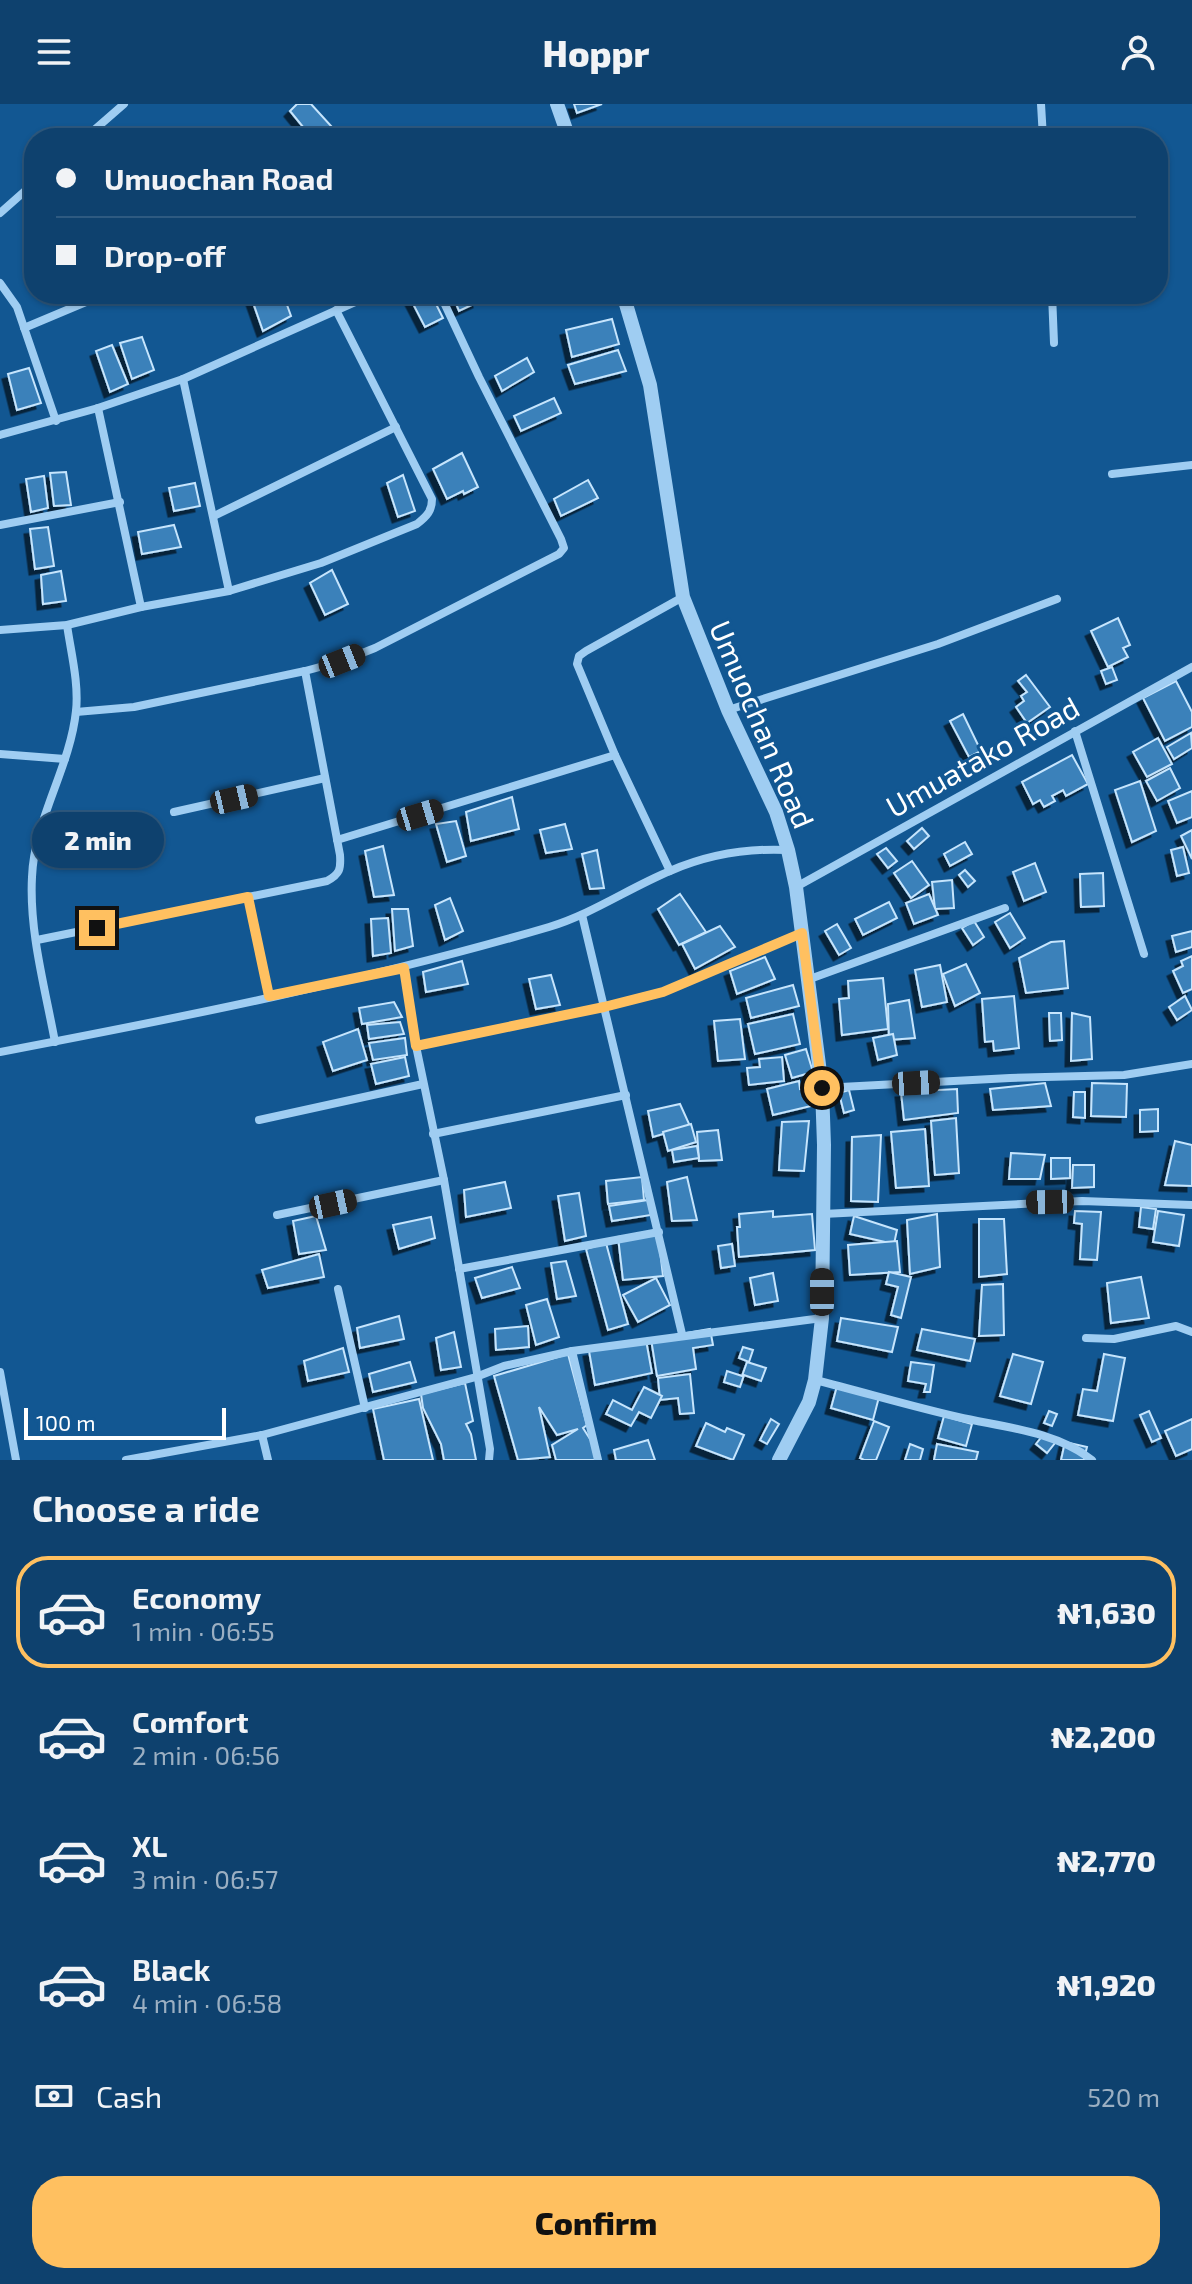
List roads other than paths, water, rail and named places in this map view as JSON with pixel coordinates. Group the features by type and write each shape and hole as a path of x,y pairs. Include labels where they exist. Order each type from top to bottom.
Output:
{"street":[{"path":"96,128 124,104"},
{"path":"557,104 565,128"},
{"path":"1041,104 1042,128"},
{"path":"0,213 24,192"},
{"path":"0,283 17,307 56,421"},
{"path":"24,328 81,304"},
{"path":"0,435 56,421 183,379 350,304"},
{"path":"76,712 134,707 305,671 375,648 559,554 564,548 445,304"},
{"name":"Umuochan Road","path":"626,304 650,385 683,597 728,710 776,812 796,887 822,1088 822,1318 815,1380 799,1424 779,1460"},
{"path":"1052,304 1054,343"},
{"path":"0,630 67,625 141,607 229,591 321,563 417,524 427,517 432,508 432,499 336,310"},
{"path":"183,379 229,591"},
{"path":"98,408 141,607"},
{"path":"214,516 396,427"},
{"path":"1112,474 1192,465"},
{"path":"0,525 120,502"},
{"path":"670,871 615,755 577,664 579,656 683,597"},
{"path":"728,710 938,644 1057,599"},
{"path":"55,1042 37,940 32,878 35,850 65,759 76,712 77,691 67,625"},
{"name":"Umuatako Road","path":"796,887 1192,667"},
{"path":"37,940 327,881 336,876 341,869 337,840 305,671"},
{"path":"1075,731 1144,954"},
{"path":"0,754 65,759"},
{"path":"337,840 615,755"},
{"path":"174,812 325,778"},
{"path":"0,1052 404,968 582,915 670,871 710,856 746,849 788,850"},
{"path":"248,897 269,996"},
{"path":"807,980 1005,908"},
{"path":"582,915 682,1334"},
{"path":"416,1046 663,992 802,933"},
{"path":"404,968 423,1084 444,1180 490,1449 489,1460"},
{"path":"822,1088 1124,1075 1192,1064"},
{"path":"259,1120 423,1084"},
{"path":"433,1134 626,1095"},
{"path":"277,1215 444,1180"},
{"path":"823,1214 1082,1201 1192,1205"},
{"path":"459,1269 659,1232"},
{"path":"338,1289 365,1408"},
{"path":"126,1460 262,1435 476,1377 504,1366 572,1351 682,1334 822,1318"},
{"path":"1086,1338 1114,1339 1176,1326 1192,1332"},
{"path":"572,1351 598,1460"},
{"path":"0,1372 16,1460"},
{"path":"815,1380 1032,1433 1074,1447 1092,1460"},
{"path":"262,1435 268,1460"}]}
